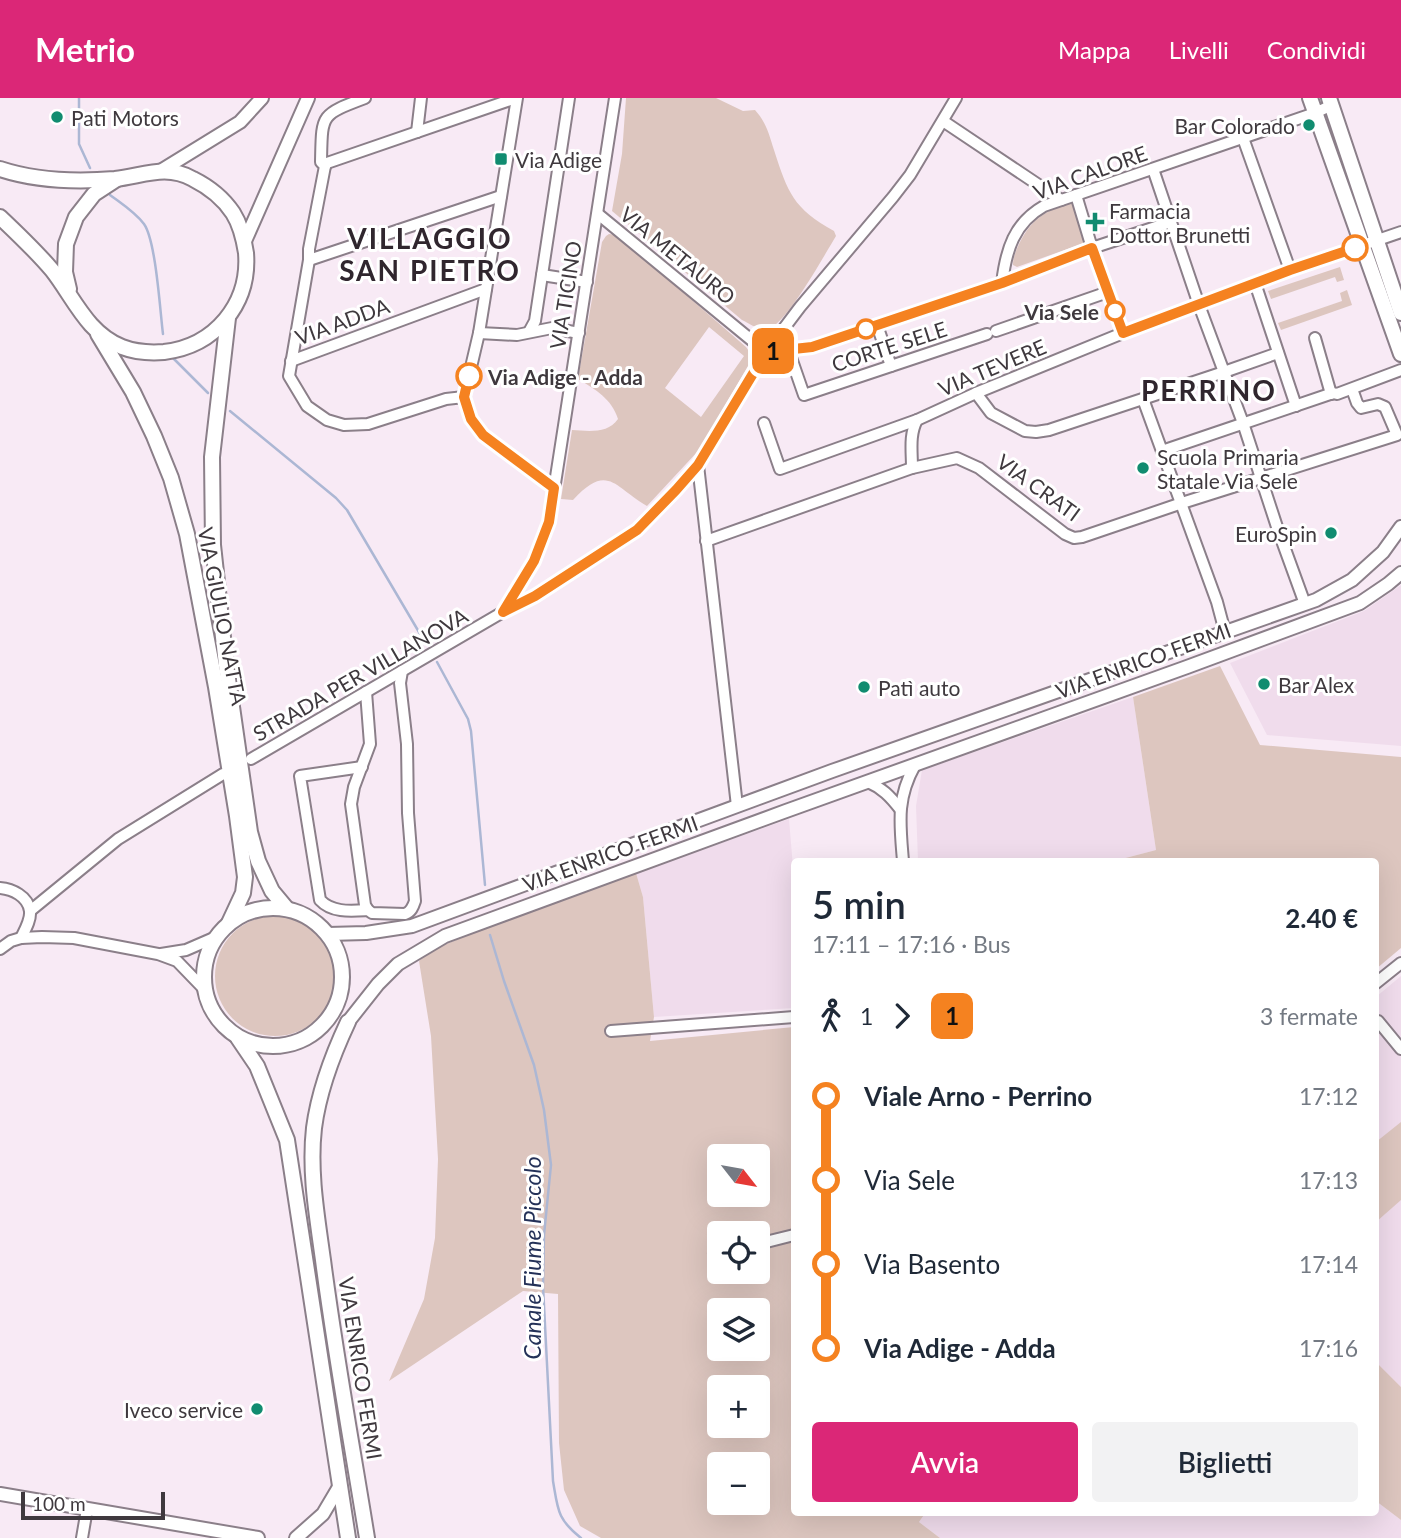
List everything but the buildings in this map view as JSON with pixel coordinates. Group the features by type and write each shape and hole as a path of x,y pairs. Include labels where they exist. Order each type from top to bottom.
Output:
{"main road":[{"path":"1310,98 1401,313"},
{"path":"1330,101 1401,354"},
{"path":"0,169 72,181 118,178 162,170 190,177 215,192 234,214 245,241 247,268 241,294 228,318 206,338 180,350 151,353 122,347 97,332 32,247 0,217"},
{"path":"72,300 65,272 66,244 76,217 94,194 118,178"},
{"name":"VIA GIULIO NATTA","path":"228,318 212,457 213,545 226,665 250,832 258,861 272,891 287,909"},
{"name":"VIA GIULIO NATTA","path":"97,332 133,392 154,436 171,478 187,534 216,687 246,877 243,893 229,923"},
{"path":"266,908 287,909 309,918 328,934 338,953 342,973 340,994 348,1022 317,1030 299,1041 279,1046 258,1045 238,1038 221,1024 209,1006 203,984 205,962 216,937 229,923 247,912 266,908"},
{"path":"317,1030 331,1014 340,994"},
{"name":"VIA ENRICO FERMI","path":"348,1022 331,1059 319,1098 314,1129 313,1183 326,1288 367,1538"},
{"name":"VIA ENRICO FERMI","path":"238,1038 257,1066 287,1140 348,1538"}],"street":[{"path":"162,170 240,122 262,98"},
{"path":"245,241 308,98"},
{"name":"VIA ADDA","path":"365,98 327,116 321,136 321,162 325,166 289,376 307,406 327,420 344,425 368,424 446,399 464,397"},
{"path":"417,132 421,98"},
{"path":"325,166 327,163 516,98 479,333 464,397 471,419 483,435 554,488"},
{"path":"529,331 535,321 569,98"},
{"name":"VIA TICINO","path":"503,612 534,561 549,522 615,98"},
{"name":"STRADA PER VILLANOVA","path":"251,759 535,596 637,530 698,465 766,352 910,175 956,98"},
{"name":"VIA CALORE","path":"1002,283 1005,258 1012,239 1032,213 1044,206 1315,113 1330,101"},
{"path":"943,121 1061,200"},
{"path":"1243,138 1290,270"},
{"path":"1153,169 1305,604"},
{"path":"1076,195 1123,333"},
{"path":"309,260 501,196"},
{"name":"VIA METAURO","path":"598,214 766,352"},
{"path":"766,352 812,347 1171,222"},
{"name":"VIA TEVERE","path":"764,423 780,469 917,421 976,393 1123,333 1290,270 1401,232"},
{"path":"542,275 587,282"},
{"path":"1255,283 1296,406"},
{"name":"VIA ADDA","path":"290,361 486,289"},
{"name":"CORTE SELE","path":"788,349 804,395 1108,292"},
{"path":"877,325 891,366"},
{"path":"479,333 517,335 552,328 579,332"},
{"path":"1315,338 1332,393"},
{"path":"976,393 991,412 1025,431 1036,432 1143,399 1278,352"},
{"path":"1162,452 1401,370"},
{"name":"VIA CRATI","path":"706,541 912,468 957,458 979,467 1065,534 1074,538 1082,537 1397,435 1385,407 1378,404 1361,408 1352,388"},
{"path":"1143,399 1217,602 1225,632"},
{"path":"912,468 912,429 917,421"},
{"path":"698,465 737,806"},
{"name":"VIA ENRICO FERMI","path":"328,934 366,933 412,926 832,771 1316,600 1352,580 1383,552 1401,527"},
{"name":"VIA ENRICO FERMI","path":"348,1022 398,964 445,936 1360,603 1401,573"},
{"path":"366,692 370,744 354,787 351,804 365,905 372,913 405,914 413,908 415,901 408,813 407,744 400,682 402,671"},
{"path":"903,858 900,809 905,785 915,765"},
{"path":"362,767 300,776 320,900 326,906 338,910 368,910"},
{"path":"30,911 118,839 223,774"},
{"path":"868,782 880,787 900,809"},
{"path":"0,888 19,894 30,911 21,938"},
{"path":"159,954 186,950 216,937"},
{"path":"1,948 21,938 74,939 159,954 177,961 205,990"},
{"path":"1379,980 1401,962"},
{"path":"611,1031 791,1017"},
{"path":"1379,1022 1401,1049"},
{"path":"770,1241 791,1236"},
{"path":"296,1538 323,1514 339,1487"},
{"path":"0,1494 258,1538"},
{"path":"82,1538 87,1509"}],"shaded area":[{"path":"626,98 716,98 743,111 755,110 762,119 794,198 809,215 834,231 836,236 805,288 776,325 761,329 742,320 612,211 622,154"},
{"path":"1074,202 1087,242 1017,267 1013,265 1019,244 1035,221 1056,208"},
{"path":"617,235 746,347 750,356 748,366 699,450 647,506 618,486 603,480 595,482 573,500 561,499 572,430 603,429 618,419 607,400 578,379 602,242 606,236","holes":["709,327 744,356 701,417 665,388"]},
{"path":"1340,267 1344,280 1337,282 1335,277 1271,299 1268,291"},
{"path":"1347,290 1352,305 1281,330 1278,323 1342,301 1340,293"},
{"path":"1401,585 1401,746 1267,735 1230,663 1364,611"},
{"path":"1220,666 1260,745 1401,757 1401,948 1379,966 1379,858 1125,858 1156,850 1133,697"},
{"path":"1133,697 1156,850 1125,858 918,858 916,806 922,770"},
{"path":"789,819 792,858 791,1008 654,1017 643,897 636,873"},
{"path":"636,873 643,897 654,1017 650,1041 791,1027 791,1516 923,1516 919,1522 940,1538 601,1538 580,1526 564,1490 559,1443 558,1294 523,1291 389,1381 424,1299 435,1238 438,1159 431,1036 419,961 432,950 468,935"},
{"path":"275,916 298,921 317,934 330,953 335,976 330,999 317,1018 298,1031 275,1036 252,1031 233,1018 220,999 215,976 220,953 233,934 252,921"},
{"path":"1401,976 1401,1387 1379,1365 1379,994"},
{"path":"1401,1122 1401,1200 1379,1219 1379,1140"},
{"path":"1379,1365 1401,1387 1401,1520 1379,1503"},
{"path":"1379,1503 1401,1520 1401,1538 940,1538 919,1522 923,1516 1379,1516"}],"waterway":[{"name":"Canale Fiume Piccolo","path":"79,98 79,144 90,168"},
{"name":"Canale Fiume Piccolo","path":"110,195 137,216 148,233 152,245 163,334"},
{"name":"Canale Fiume Piccolo","path":"172,357 208,393"},
{"name":"Canale Fiume Piccolo","path":"230,411 347,510 426,644"},
{"name":"Canale Fiume Piccolo","path":"437,662 468,719 471,731 485,885"},
{"name":"Canale Fiume Piccolo","path":"490,935 534,1065 544,1110 551,1165 544,1235 543,1286 553,1481 560,1513 567,1525 581,1538"}],"bus line":[{"name":"1","path":"469,376 464,397 471,419 483,435 554,488 549,522 534,561 503,612 535,596 637,530 698,465 766,352 812,347 1002,283 1092,248 1123,333 1355,248"}],"place":[{"name":"Pati Motors","path":"57,117"},
{"name":"Bar Colorado","path":"1309,125"},
{"name":"Via Adige","path":"501,159"},
{"name":"Farmacia Dottor Brunetti","path":"1095,222"},
{"name":"Via Sele","path":"1115,311"},
{"name":"Via Adige - Adda","path":"469,376"},
{"name":"Scuola Primaria Statale Via Sele","path":"1143,468"},
{"name":"EuroSpin","path":"1331,533"},
{"name":"Bar Alex","path":"1264,684"},
{"name":"Patì auto","path":"864,687"},
{"name":"Iveco service","path":"257,1409"}],"district":[{"name":"VILLAGGIO SAN PIETRO","path":"430,254"},
{"name":"PERRINO","path":"1209,390"}]}
